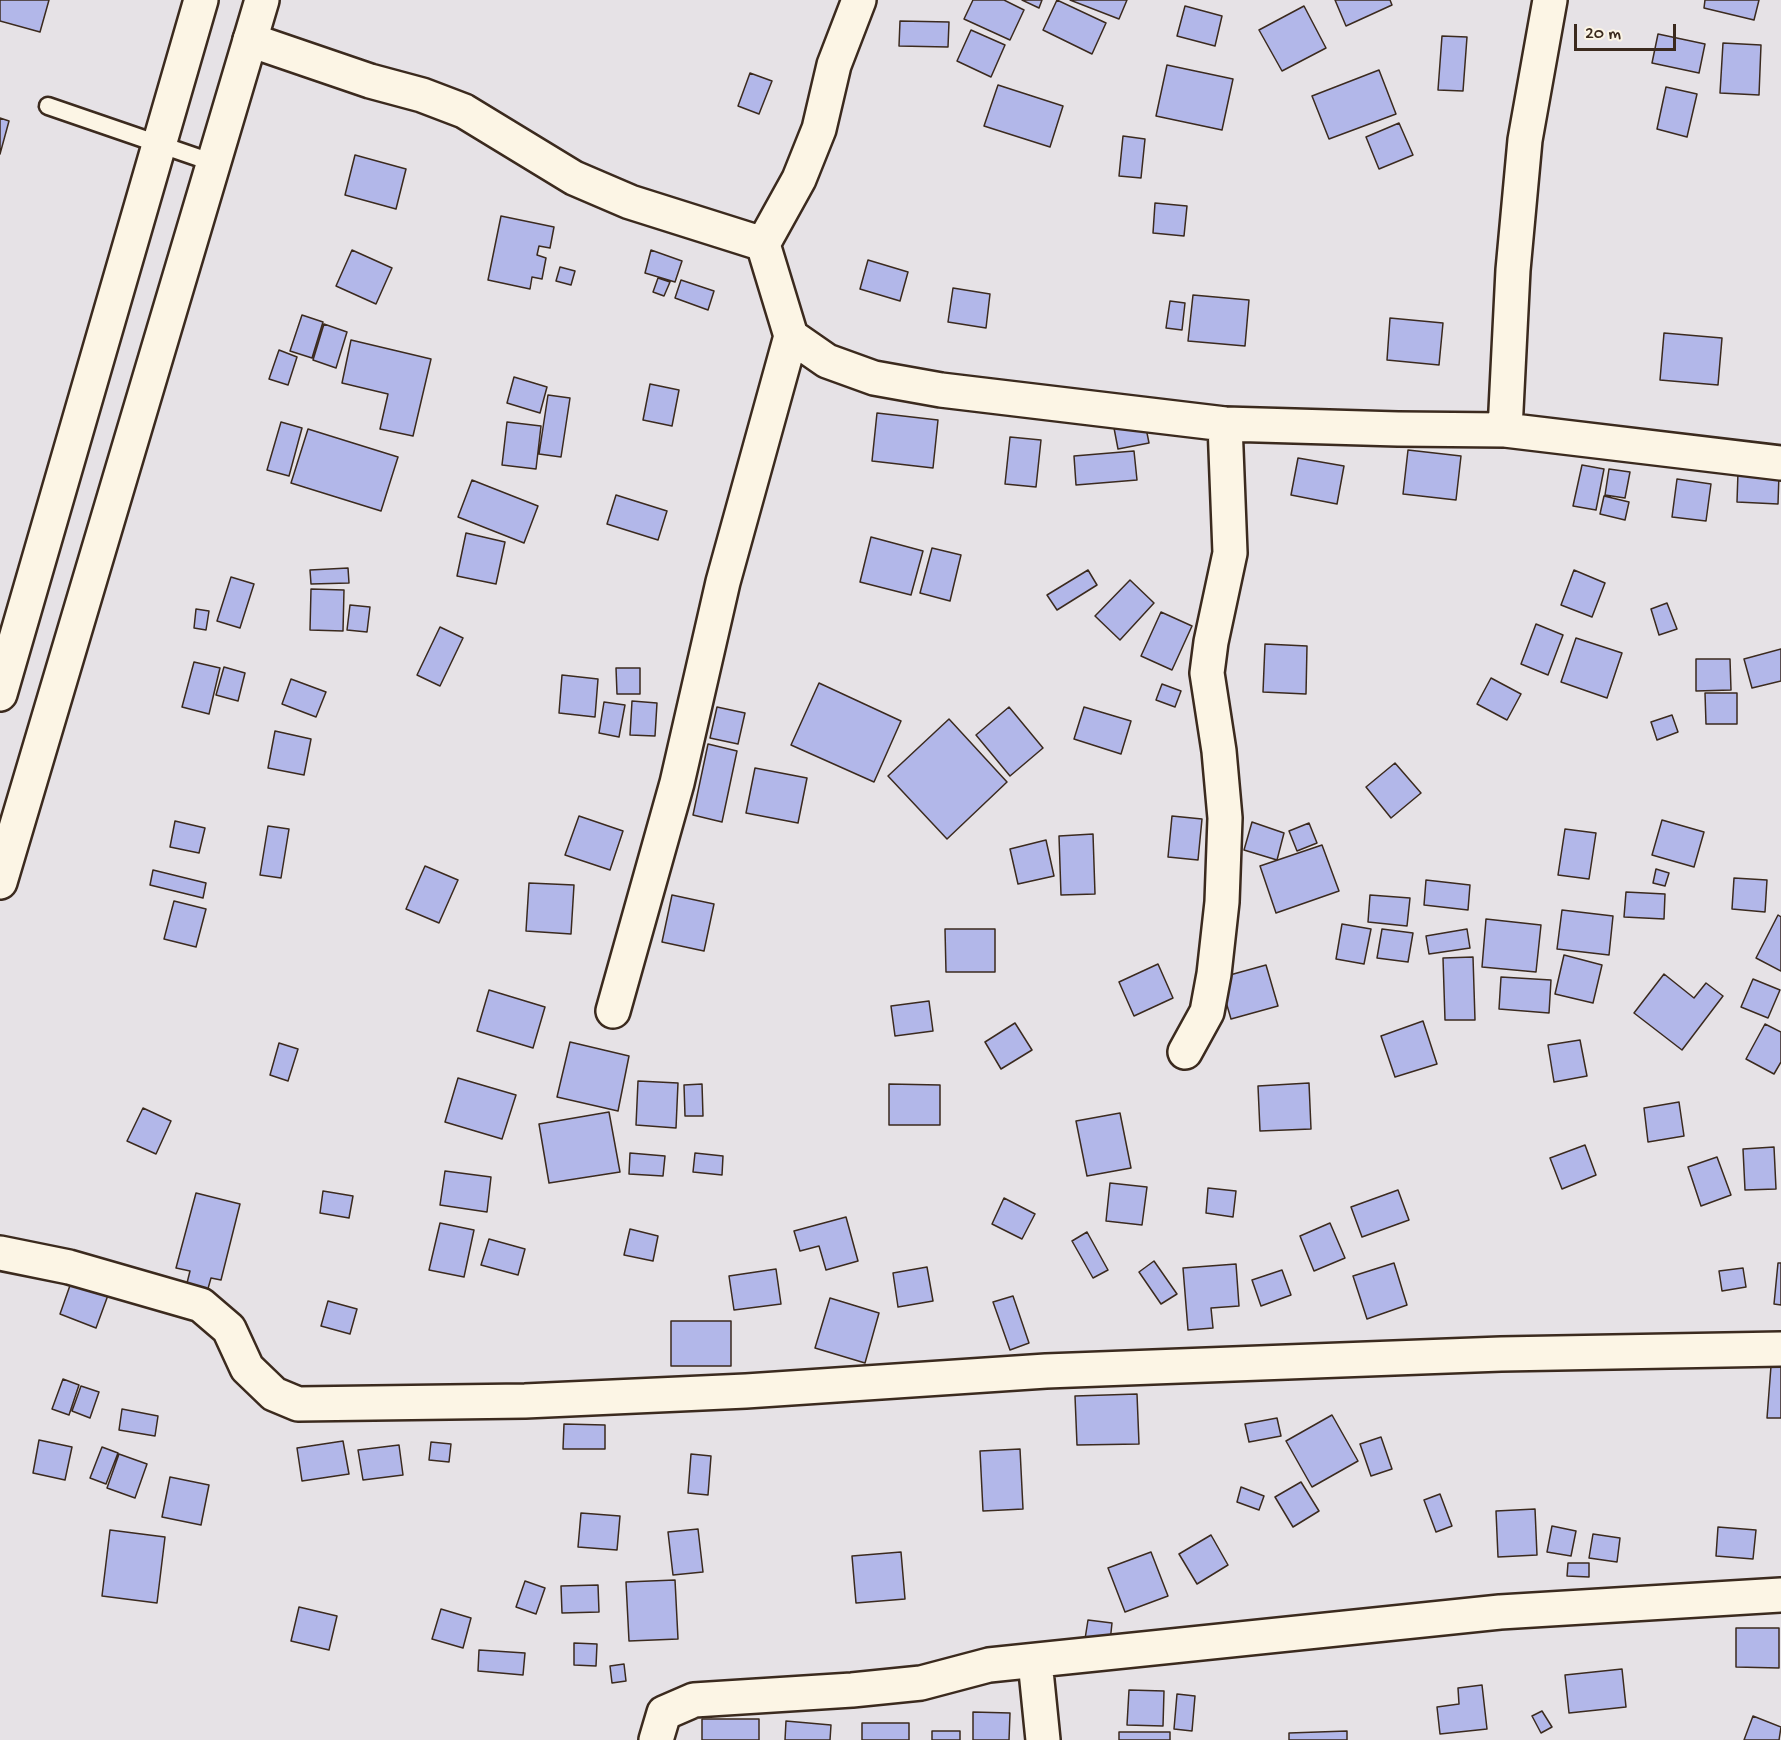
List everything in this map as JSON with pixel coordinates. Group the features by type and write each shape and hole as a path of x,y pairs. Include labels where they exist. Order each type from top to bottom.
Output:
{"main road":[{"path":"0,694 201,0"},
{"path":"0,882 262,0"},
{"path":"613,1011 677,783 723,582 791,336 763,244 800,179 819,129 834,65 859,0"},
{"path":"1504,430 1513,270 1525,140 1550,0"},
{"path":"250,40 370,81 422,95 464,111 574,178 630,202 763,244"},
{"path":"791,336 827,361 874,378 941,390 1225,424 1504,430 1781,463"},
{"path":"1185,1052 1207,1012 1214,974 1222,902 1226,818 1207,673 1211,642 1230,553 1225,424"},
{"path":"0,1253 69,1267 201,1305 229,1329 247,1368 274,1394 297,1404 525,1401 746,1391 1046,1371 1501,1354 1781,1350"},
{"path":"656,1740 664,1713 694,1700 852,1690 921,1683 989,1665 1500,1612 1781,1594"},
{"path":"1035,1661 1043,1740"}],"lane":[{"path":"48,106 214,164"}],"building":[{"path":"0,0 49,0 40,32 0,21"},
{"path":"973,0 1004,0 1024,10 1010,40 964,19"},
{"path":"1022,0 1042,0 1039,8"},
{"path":"1057,0 1106,23 1092,54 1043,30"},
{"path":"1070,0 1127,0 1119,19"},
{"path":"1335,0 1390,0 1392,5 1346,26"},
{"path":"1705,0 1759,0 1754,20 1704,8"},
{"path":"1185,6 1222,16 1215,46 1177,36"},
{"path":"1304,6 1326,48 1282,71 1259,30"},
{"path":"900,21 949,22 948,47 899,46"},
{"path":"971,30 1005,45 991,77 957,61"},
{"path":"1658,34 1705,44 1699,73 1652,63"},
{"path":"1442,36 1467,37 1463,91 1438,90"},
{"path":"1723,43 1761,45 1759,95 1720,93"},
{"path":"1167,65 1233,79 1222,130 1156,116"},
{"path":"1379,70 1396,114 1329,139 1312,96"},
{"path":"750,73 772,81 759,114 738,106"},
{"path":"998,85 1063,106 1050,147 984,126"},
{"path":"1666,87 1697,94 1687,137 1657,129"},
{"path":"0,118 9,121 0,154"},
{"path":"1399,123 1413,155 1379,169 1366,137"},
{"path":"1123,136 1145,139 1141,178 1119,176"},
{"path":"355,155 406,169 396,209 345,195"},
{"path":"1155,203 1187,206 1184,236 1153,233"},
{"path":"501,216 554,227 550,248 539,246 537,255 546,258 542,279 532,277 530,289 488,280"},
{"path":"352,250 392,268 376,304 336,286"},
{"path":"651,250 682,261 675,282 645,273"},
{"path":"868,260 908,272 900,301 860,289"},
{"path":"560,267 575,271 571,285 556,281"},
{"path":"658,278 670,282 664,296 653,292"},
{"path":"681,280 714,291 708,310 675,298"},
{"path":"953,288 990,294 986,328 948,322"},
{"path":"1193,295 1249,300 1245,346 1188,341"},
{"path":"1170,301 1185,303 1182,330 1166,328"},
{"path":"302,315 323,322 312,358 290,351"},
{"path":"1390,318 1443,323 1439,365 1387,360"},
{"path":"324,324 347,332 336,368 313,360"},
{"path":"1664,333 1722,338 1718,385 1660,380"},
{"path":"351,340 431,359 413,436 380,429 388,394 342,383"},
{"path":"279,350 297,357 288,385 269,379"},
{"path":"514,377 547,387 540,413 507,403"},
{"path":"650,384 679,390 672,426 643,420"},
{"path":"548,395 570,398 561,457 539,454"},
{"path":"877,413 938,420 933,468 872,461"},
{"path":"281,422 302,428 289,476 267,470"},
{"path":"507,422 541,426 536,469 502,465"},
{"path":"1145,423 1149,443 1118,449 1114,428"},
{"path":"308,429 398,457 381,511 291,483"},
{"path":"1010,437 1041,440 1036,487 1005,484"},
{"path":"1408,450 1461,456 1456,500 1403,494"},
{"path":"1134,451 1137,480 1076,485 1074,456"},
{"path":"1298,458 1344,466 1337,504 1291,495"},
{"path":"1582,465 1604,469 1596,510 1573,506"},
{"path":"1609,469 1630,472 1625,498 1605,495"},
{"path":"1738,472 1779,474 1778,504 1737,502"},
{"path":"1677,479 1711,484 1706,521 1672,517"},
{"path":"472,480 538,506 524,543 458,517"},
{"path":"616,495 667,511 658,540 607,524"},
{"path":"1604,496 1629,502 1625,520 1600,514"},
{"path":"466,533 505,542 496,584 457,576"},
{"path":"871,537 923,551 911,595 860,582"},
{"path":"932,548 961,555 950,601 920,593"},
{"path":"348,568 349,583 311,584 310,570"},
{"path":"1088,570 1097,585 1057,610 1047,595"},
{"path":"1574,570 1605,583 1592,617 1561,605"},
{"path":"231,577 254,584 240,628 217,621"},
{"path":"1130,580 1154,603 1120,640 1095,616"},
{"path":"311,589 344,590 343,631 310,630"},
{"path":"1667,603 1677,629 1659,635 1651,609"},
{"path":"350,605 370,607 367,632 347,630"},
{"path":"196,609 209,611 206,630 194,628"},
{"path":"1161,612 1192,626 1172,670 1141,656"},
{"path":"1536,624 1563,635 1548,675 1521,664"},
{"path":"440,627 463,638 440,686 417,675"},
{"path":"1576,638 1622,653 1607,698 1561,682"},
{"path":"1265,644 1307,646 1306,694 1263,692"},
{"path":"1781,649 1781,681 1752,688 1744,659"},
{"path":"1696,659 1730,659 1731,690 1696,691"},
{"path":"194,662 220,668 209,714 182,707"},
{"path":"224,667 245,673 238,701 216,695"},
{"path":"616,668 640,668 640,694 617,694"},
{"path":"562,675 598,679 595,717 559,713"},
{"path":"1491,678 1521,694 1507,720 1477,704"},
{"path":"291,679 326,692 316,717 282,704"},
{"path":"819,683 901,721 874,782 791,745"},
{"path":"1162,684 1181,691 1175,707 1156,700"},
{"path":"1705,693 1737,693 1737,724 1706,724"},
{"path":"632,701 657,703 655,736 630,735"},
{"path":"604,702 625,705 619,737 599,733"},
{"path":"717,707 745,713 738,744 710,738"},
{"path":"1009,707 1043,748 1010,776 976,735"},
{"path":"1084,707 1131,721 1121,754 1074,739"},
{"path":"1672,715 1678,732 1657,740 1651,722"},
{"path":"949,719 1007,782 947,839 888,776"},
{"path":"275,731 311,739 304,775 268,768"},
{"path":"708,744 737,751 722,822 693,815"},
{"path":"1395,763 1421,793 1391,818 1366,787"},
{"path":"755,768 807,778 798,823 746,813"},
{"path":"579,816 623,831 610,870 565,855"},
{"path":"1172,816 1202,819 1198,860 1168,857"},
{"path":"1662,820 1704,832 1694,867 1652,855"},
{"path":"175,821 205,828 199,853 170,847"},
{"path":"1252,822 1284,833 1277,860 1244,850"},
{"path":"1309,823 1317,843 1297,851 1289,831"},
{"path":"268,826 289,829 281,878 260,875"},
{"path":"1565,829 1596,833 1589,879 1558,875"},
{"path":"1093,834 1095,894 1061,895 1059,836"},
{"path":"1046,840 1054,876 1018,884 1010,849"},
{"path":"1322,845 1339,891 1276,913 1260,866"},
{"path":"425,866 458,880 439,923 406,909"},
{"path":"1656,869 1669,873 1665,886 1653,883"},
{"path":"153,870 206,883 203,898 150,885"},
{"path":"1734,878 1767,880 1765,912 1732,909"},
{"path":"1426,880 1470,885 1468,910 1424,905"},
{"path":"529,883 574,885 571,934 526,931"},
{"path":"1626,892 1665,894 1664,919 1624,917"},
{"path":"672,895 714,904 704,951 662,942"},
{"path":"1370,895 1410,898 1407,926 1368,922"},
{"path":"174,901 206,909 196,947 164,939"},
{"path":"1562,910 1613,916 1609,955 1557,949"},
{"path":"1778,915 1781,917 1781,971 1756,958"},
{"path":"1486,919 1541,925 1536,972 1482,967"},
{"path":"1342,924 1371,929 1364,964 1336,959"},
{"path":"945,929 995,929 995,972 946,972"},
{"path":"1382,929 1413,933 1408,962 1377,958"},
{"path":"1467,929 1470,948 1429,954 1426,936"},
{"path":"1564,955 1602,965 1593,1003 1555,994"},
{"path":"1473,957 1475,1020 1445,1020 1443,958"},
{"path":"1158,964 1173,998 1134,1016 1119,982"},
{"path":"1266,965 1278,1006 1231,1019 1219,978"},
{"path":"1664,974 1694,998 1706,983 1723,996 1682,1050 1634,1013"},
{"path":"1501,977 1551,980 1549,1013 1499,1009"},
{"path":"1753,979 1780,990 1768,1018 1741,1007"},
{"path":"489,990 545,1007 533,1048 477,1031"},
{"path":"929,1001 933,1031 895,1036 891,1006"},
{"path":"1423,1021 1437,1064 1395,1077 1381,1036"},
{"path":"1015,1023 1032,1050 1001,1069 985,1042"},
{"path":"1765,1024 1781,1032 1781,1062 1774,1074 1746,1059"},
{"path":"1580,1040 1587,1076 1554,1082 1548,1045"},
{"path":"570,1042 629,1056 618,1111 557,1097"},
{"path":"279,1043 298,1049 288,1081 270,1075"},
{"path":"458,1078 516,1095 502,1139 445,1122"},
{"path":"638,1081 678,1083 676,1128 636,1125"},
{"path":"1309,1083 1311,1129 1260,1131 1258,1086"},
{"path":"702,1084 703,1116 685,1116 684,1085"},
{"path":"889,1084 940,1085 940,1125 889,1125"},
{"path":"1679,1102 1684,1136 1648,1142 1644,1108"},
{"path":"143,1108 171,1121 156,1154 127,1141"},
{"path":"609,1112 620,1172 549,1183 539,1124"},
{"path":"1120,1113 1131,1168 1087,1176 1076,1121"},
{"path":"1585,1145 1596,1175 1562,1189 1550,1158"},
{"path":"1774,1147 1776,1189 1745,1190 1743,1149"},
{"path":"630,1153 665,1156 663,1176 629,1174"},
{"path":"695,1153 723,1156 722,1175 693,1172"},
{"path":"1717,1157 1731,1195 1701,1206 1688,1167"},
{"path":"445,1171 491,1177 487,1212 440,1205"},
{"path":"1110,1183 1147,1187 1142,1225 1106,1221"},
{"path":"1208,1188 1236,1191 1233,1217 1206,1213"},
{"path":"1398,1190 1409,1220 1362,1237 1351,1207"},
{"path":"323,1191 353,1196 349,1218 320,1213"},
{"path":"196,1193 240,1204 221,1280 211,1278 207,1292 186,1287 190,1271 176,1268"},
{"path":"1004,1198 1035,1214 1022,1239 992,1224"},
{"path":"846,1217 858,1261 826,1270 819,1246 800,1251 794,1231"},
{"path":"440,1223 474,1230 464,1277 429,1270"},
{"path":"1330,1223 1345,1258 1314,1271 1300,1236"},
{"path":"630,1229 658,1236 653,1261 624,1255"},
{"path":"1087,1232 1108,1270 1093,1278 1072,1241"},
{"path":"489,1239 525,1249 518,1275 481,1265"},
{"path":"1154,1261 1177,1294 1161,1304 1139,1272"},
{"path":"1394,1263 1407,1305 1367,1319 1353,1276"},
{"path":"1778,1263 1781,1263 1781,1305 1774,1304"},
{"path":"1236,1264 1239,1306 1211,1308 1213,1328 1188,1330 1183,1268"},
{"path":"927,1267 933,1301 898,1307 893,1273"},
{"path":"1743,1268 1746,1287 1722,1291 1719,1271"},
{"path":"776,1269 781,1304 734,1310 729,1276"},
{"path":"1282,1270 1291,1295 1261,1306 1252,1280"},
{"path":"74,1274 111,1287 96,1328 60,1314"},
{"path":"1013,1296 1029,1343 1010,1350 993,1302"},
{"path":"830,1298 879,1313 865,1363 815,1348"},
{"path":"328,1301 357,1309 350,1334 321,1326"},
{"path":"671,1321 731,1321 731,1366 671,1366"},
{"path":"1771,1366 1781,1367 1781,1418 1767,1418"},
{"path":"63,1379 79,1385 69,1415 52,1409"},
{"path":"81,1386 99,1392 90,1418 72,1411"},
{"path":"1137,1394 1139,1444 1077,1445 1075,1396"},
{"path":"122,1409 158,1416 155,1436 119,1430"},
{"path":"1332,1415 1358,1461 1312,1487 1286,1441"},
{"path":"1277,1418 1281,1436 1249,1442 1245,1424"},
{"path":"564,1424 605,1425 605,1449 563,1449"},
{"path":"1381,1437 1392,1469 1371,1476 1360,1444"},
{"path":"39,1440 72,1447 65,1480 33,1473"},
{"path":"343,1441 349,1474 302,1481 297,1448"},
{"path":"431,1442 451,1444 449,1462 429,1460"},
{"path":"399,1445 403,1475 363,1480 358,1450"},
{"path":"102,1447 118,1453 106,1484 90,1478"},
{"path":"1020,1449 1023,1509 983,1511 980,1451"},
{"path":"119,1454 147,1464 135,1498 107,1488"},
{"path":"691,1454 711,1456 708,1495 688,1493"},
{"path":"170,1477 209,1485 201,1525 162,1517"},
{"path":"1301,1482 1319,1511 1293,1527 1275,1497"},
{"path":"1241,1487 1264,1496 1259,1510 1237,1502"},
{"path":"1440,1494 1452,1526 1436,1532 1424,1500"},
{"path":"1535,1509 1537,1555 1498,1557 1496,1511"},
{"path":"581,1513 620,1516 617,1550 578,1547"},
{"path":"1552,1526 1576,1531 1571,1556 1547,1552"},
{"path":"1718,1527 1756,1530 1753,1559 1716,1556"},
{"path":"698,1529 703,1572 673,1575 668,1532"},
{"path":"110,1530 165,1537 157,1603 102,1596"},
{"path":"1593,1534 1620,1538 1617,1562 1589,1558"},
{"path":"1211,1535 1228,1565 1197,1584 1179,1554"},
{"path":"901,1552 905,1599 856,1603 852,1556"},
{"path":"1151,1552 1168,1596 1125,1612 1108,1568"},
{"path":"1568,1563 1589,1563 1589,1577 1567,1576"},
{"path":"675,1580 678,1639 629,1641 626,1582"},
{"path":"525,1581 545,1588 536,1614 516,1607"},
{"path":"598,1585 599,1612 562,1613 561,1586"},
{"path":"299,1607 337,1616 329,1650 291,1641"},
{"path":"441,1609 471,1618 463,1648 432,1639"},
{"path":"1088,1620 1112,1623 1110,1642 1085,1639"},
{"path":"1736,1628 1779,1628 1779,1668 1736,1667"},
{"path":"574,1643 597,1644 596,1666 574,1665"},
{"path":"479,1650 525,1653 523,1675 478,1671"},
{"path":"624,1664 626,1681 612,1683 610,1666"},
{"path":"1622,1669 1626,1707 1569,1713 1565,1675"},
{"path":"1482,1685 1487,1729 1440,1734 1437,1707 1459,1704 1458,1688"},
{"path":"1129,1690 1164,1691 1163,1726 1127,1725"},
{"path":"1177,1694 1195,1696 1192,1731 1174,1729"},
{"path":"1542,1711 1552,1727 1541,1733 1532,1716"},
{"path":"973,1712 1010,1713 1009,1740 973,1740"},
{"path":"1753,1716 1781,1727 1779,1740 1744,1740"},
{"path":"702,1719 759,1719 759,1740 702,1740"},
{"path":"786,1721 831,1725 830,1740 785,1740"},
{"path":"862,1723 909,1723 909,1740 862,1740"},
{"path":"932,1731 960,1731 960,1740 932,1740"},
{"path":"1347,1731 1347,1740 1289,1740 1289,1733"},
{"path":"1119,1732 1170,1732 1170,1740 1119,1740"}]}
